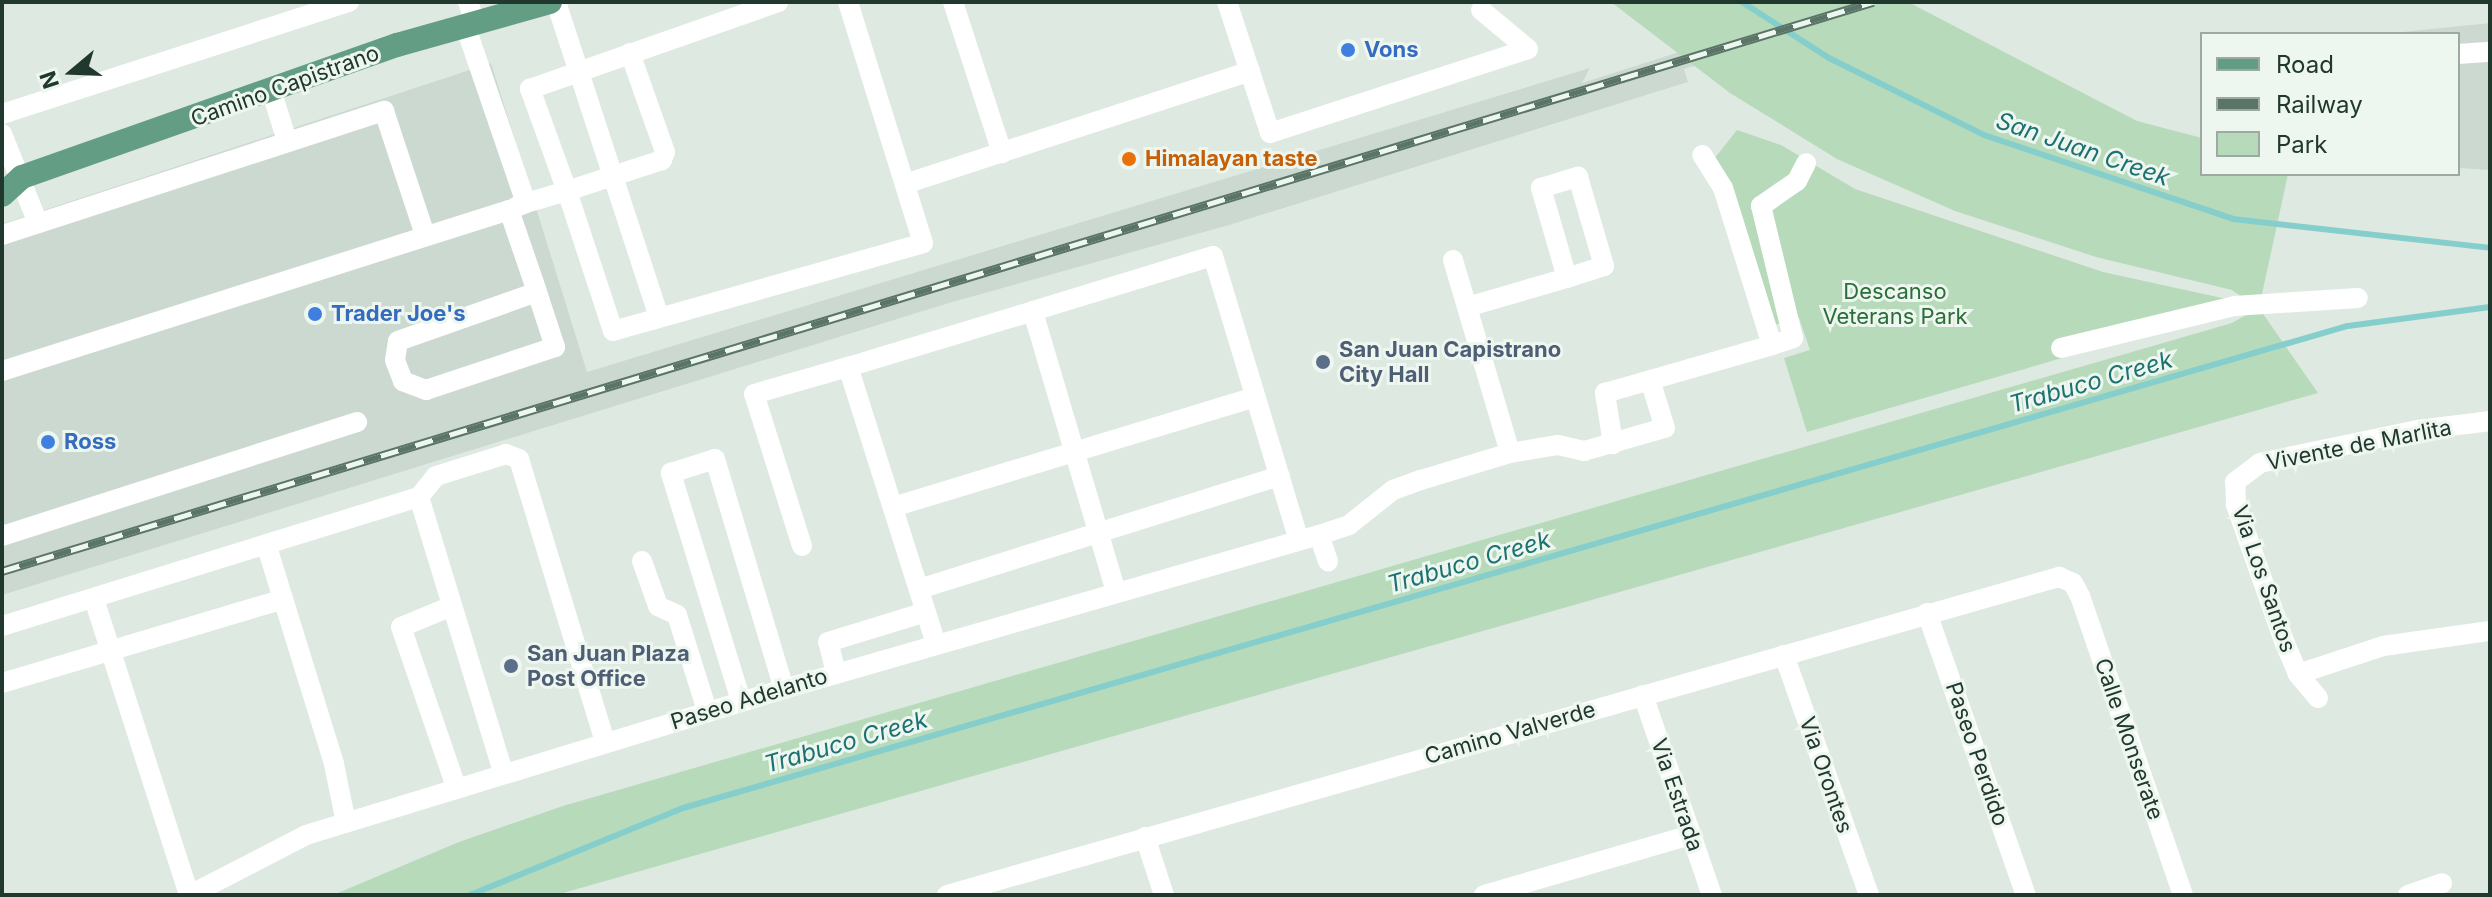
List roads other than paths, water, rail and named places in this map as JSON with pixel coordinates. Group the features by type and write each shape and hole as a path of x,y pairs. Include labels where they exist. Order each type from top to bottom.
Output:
{"main road":[{"name":"Camino Capistrano","path":"2,195 12,173 272,93 469,16 553,2"}],"street":[{"path":"2,114 349,2"},
{"path":"553,2 579,71 659,318"},
{"path":"778,2 530,89 613,331 923,243 848,2"},
{"path":"953,2 1002,153"},
{"path":"1227,2 1270,133 1528,49 1481,10"},
{"path":"469,16 537,292 555,347 426,390 403,381 395,360 398,341 537,292"},
{"path":"2460,54 2490,52"},
{"path":"2,371 662,160 665,152 630,53"},
{"path":"905,184 1250,71"},
{"path":"272,93 287,141"},
{"path":"2,235 384,111 425,235"},
{"path":"2,134 12,173 38,223"},
{"path":"1702,155 1723,188 1772,345"},
{"path":"1613,444 1605,393 1793,338 1761,206 1797,181 1806,163"},
{"path":"1467,307 1567,278 1604,266 1578,177 1541,188 1567,278"},
{"path":"802,546 754,394 1213,256 1299,540"},
{"path":"1453,260 1510,453"},
{"path":"2061,348 2234,306 2358,298"},
{"path":"1033,311 1116,592"},
{"path":"848,367 936,644"},
{"name":"Paseo Adelanto","path":"189,895 306,835 707,711 1319,535 1349,525 1393,490 1510,453 1558,445 1584,451 1665,428 1650,380"},
{"path":"893,507 1256,397"},
{"name":"Vivente de Marlita","path":"2235,482 2260,463 2403,433 2490,421"},
{"path":"2,536 357,422"},
{"path":"2,626 267,547 419,497 436,476 506,454 519,459 605,742"},
{"path":"741,701 671,473 715,459 784,689"},
{"path":"919,589 1280,476"},
{"name":"Via Los Santos","path":"2235,482 2236,505 2298,674 2318,698"},
{"path":"419,497 503,772"},
{"path":"1319,535 1328,561"},
{"path":"267,547 334,764 346,823"},
{"path":"642,561 658,606 677,615 707,711"},
{"name":"Camino Valverde","path":"947,895 1004,887 1145,837 1927,613 2059,577 2073,583"},
{"name":"Calle Monserate","path":"2073,583 2183,895"},
{"path":"94,599 189,895"},
{"path":"2,683 283,599"},
{"path":"452,606 401,627 456,787"},
{"path":"836,673 828,642 926,612"},
{"name":"Paseo Perdido","path":"1927,613 2026,895"},
{"name":"Via Los Santos","path":"2298,674 2383,646 2490,631"},
{"name":"Via Orontes","path":"1784,655 1869,895"},
{"name":"Via Estrada","path":"1643,695 1712,895"},
{"path":"1484,895 1691,835"},
{"path":"1145,837 1164,895"},
{"path":"2408,895 2442,883"}],"waterway":[{"name":"San Juan Creek","path":"1742,2 1829,58 1984,135 2233,219 2490,248"},
{"name":"Trabuco Creek","path":"470,895 683,808 2348,326 2490,307"}],"railway":[{"path":"2,571 1873,2"}],"place":[{"name":"Vons","path":"1348,50"},
{"name":"Himalayan taste","path":"1129,159"},
{"name":"Trader Joe's","path":"315,314"},
{"name":"San Juan Capistrano City Hall","path":"1323,362"},
{"name":"Ross","path":"48,442"},
{"name":"San Juan Plaza Post Office","path":"511,666"}],"park label":[{"name":"Descanso Veterans Park","path":"1895,304"}]}
